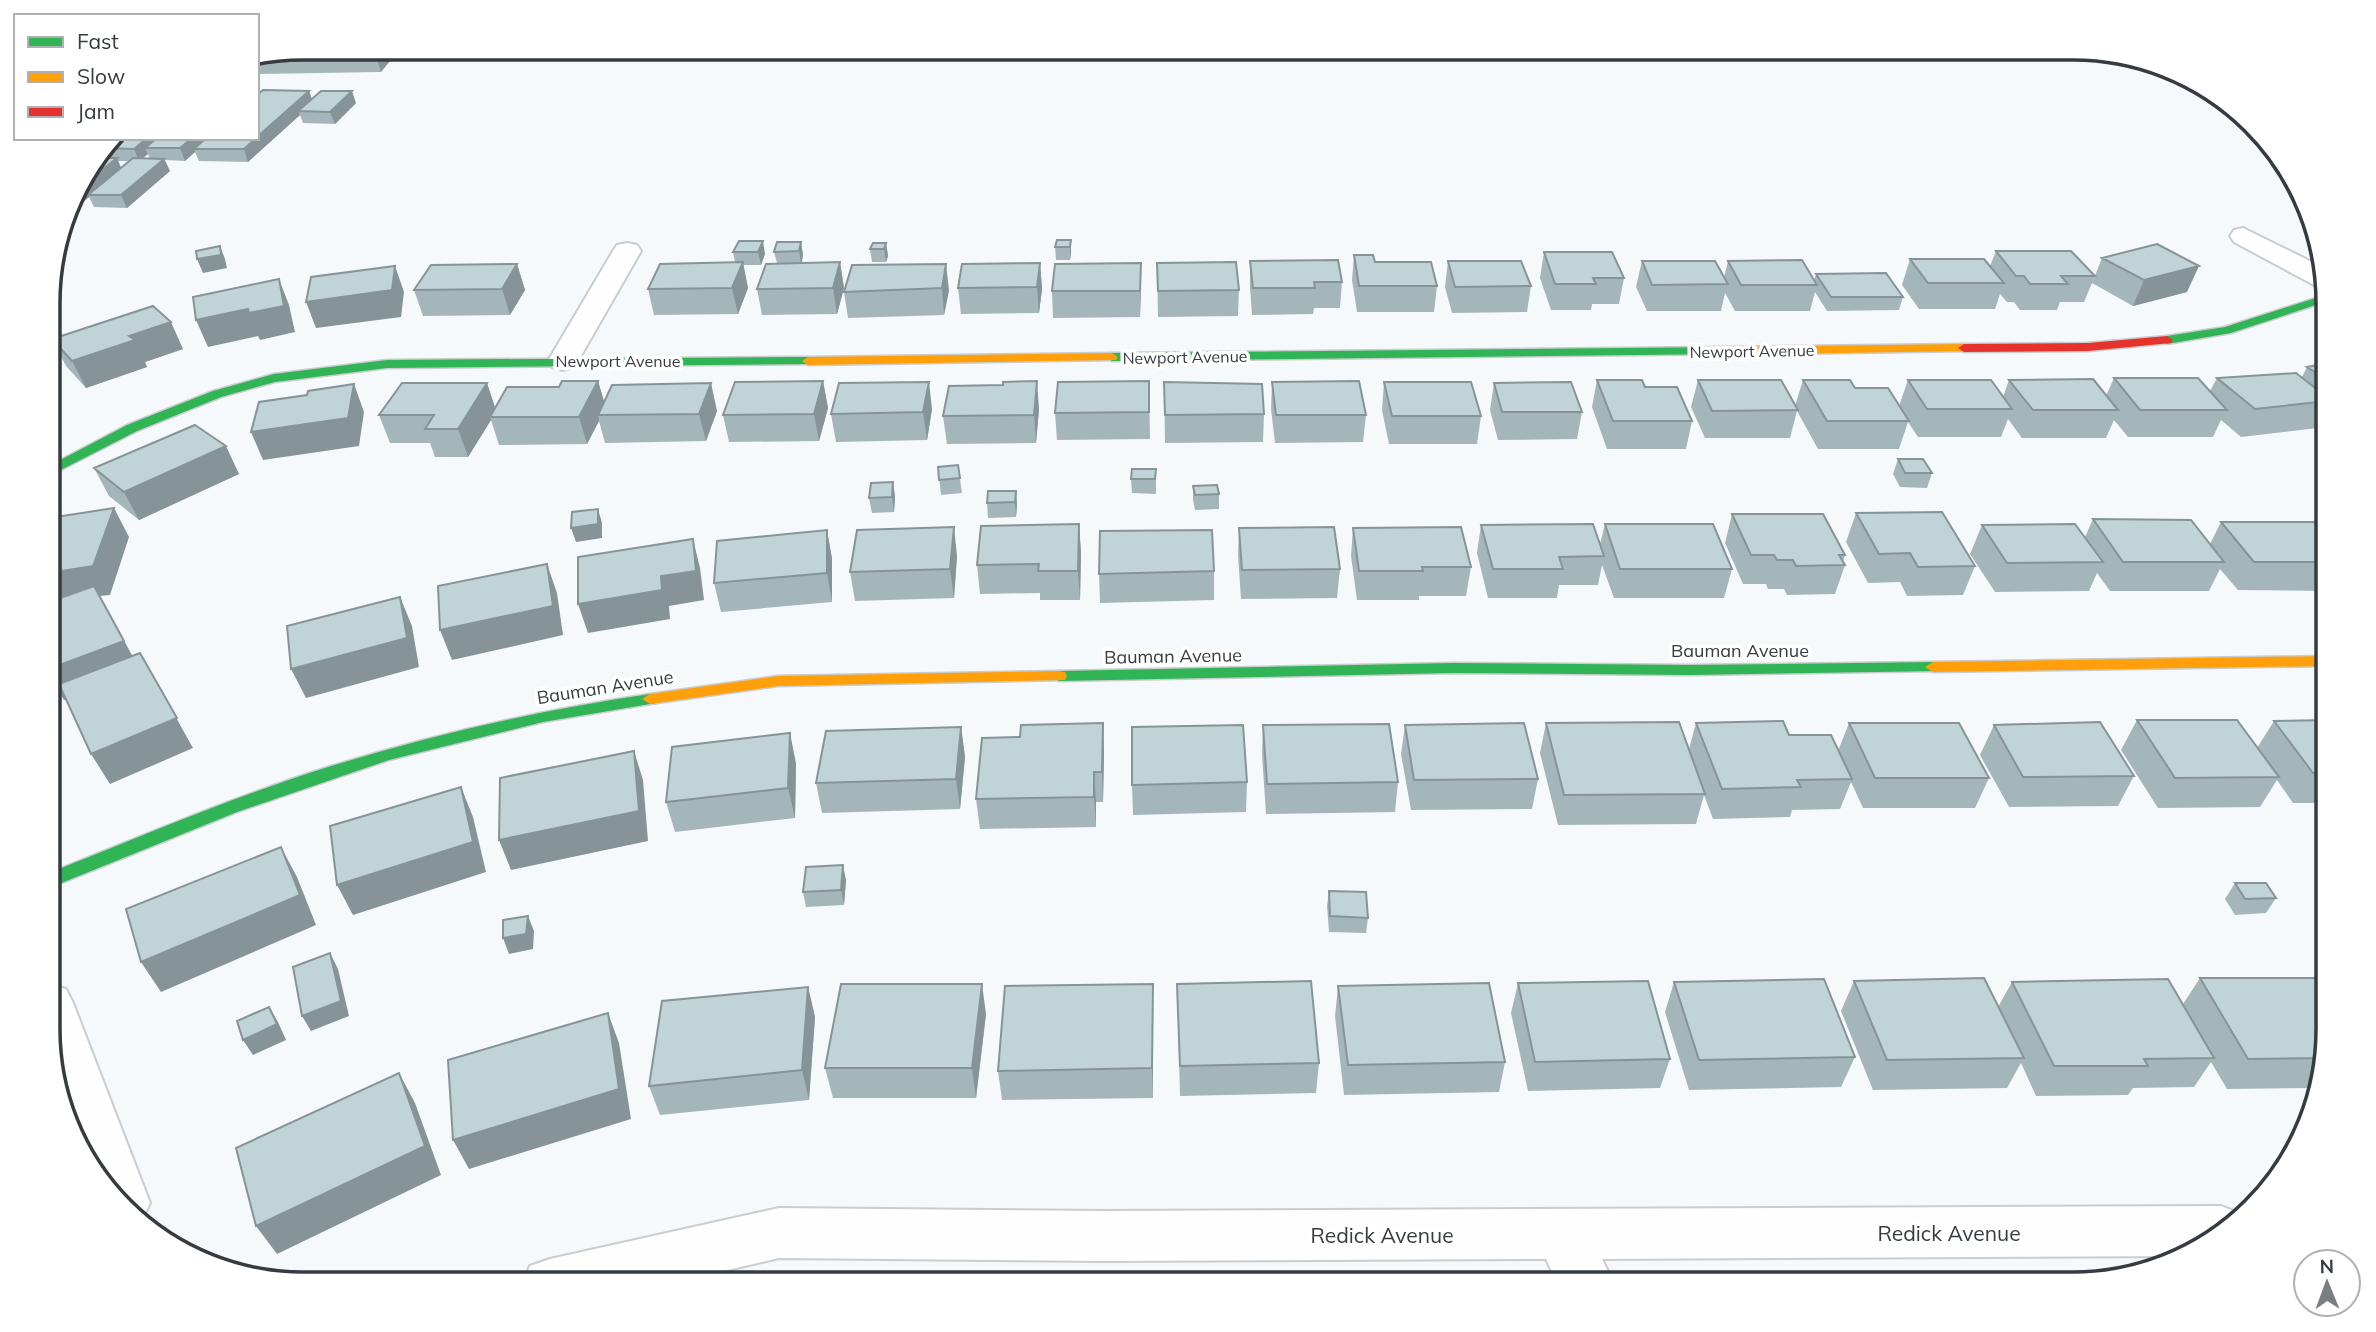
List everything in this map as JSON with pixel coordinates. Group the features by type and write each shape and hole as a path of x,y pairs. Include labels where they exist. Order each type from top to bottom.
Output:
{"street":[{"path":"2243,236 2314,274"},
{"path":"563,361 626,251"},
{"name":"Newport Avenue","path":"60,465 144,423 216,394 274,378 387,364 973,361 1165,356 2088,347 2227,330 2316,301"},
{"name":"Bauman Avenue","path":"60,877 232,807 383,756 507,723 632,701 778,681 1453,668 1703,670 2316,661"},
{"path":"60,1033 118,1187"},
{"name":"Redick Avenue","path":"607,1272 779,1233 1105,1236 2208,1231"},
{"path":"1562,1235 1580,1272"}],"building":[{"path":"263,90 309,91 259,135 259,93"},
{"path":"321,91 352,91 330,112 298,111"},
{"path":"122,140 145,140 134,149 115,148"},
{"path":"155,140 190,140 180,148 145,148"},
{"path":"204,140 254,140 244,149 194,149"},
{"path":"107,158 117,158 96,175"},
{"path":"133,158 164,159 121,195 88,195"},
{"path":"1057,240 1071,240 1070,247 1055,247"},
{"path":"739,241 763,241 758,252 733,252"},
{"path":"777,242 801,242 799,251 774,252"},
{"path":"873,243 886,243 884,249 870,249"},
{"path":"2157,244 2199,266 2144,280 2102,258"},
{"path":"220,246 221,255 197,259 196,251"},
{"path":"1996,251 2071,251 2095,276 2061,276 2068,284 2030,284 2024,276 2016,276"},
{"path":"1544,252 1612,252 1624,278 1593,278 1596,284 1555,284"},
{"path":"1354,255 1373,255 1375,262 1431,262 1437,286 1359,286"},
{"path":"1910,259 1984,259 2004,283 1928,283"},
{"path":"1338,260 1342,282 1314,282 1315,288 1253,288 1250,261"},
{"path":"1802,260 1817,285 1741,285 1728,261"},
{"path":"1448,261 1521,261 1531,286 1455,287"},
{"path":"1642,261 1715,261 1728,284 1652,285"},
{"path":"743,262 732,288 648,289 660,264"},
{"path":"840,262 833,288 757,289 766,264"},
{"path":"1236,262 1239,290 1158,291 1157,263"},
{"path":"1040,263 1037,287 958,288 962,264"},
{"path":"1141,263 1140,291 1052,291 1055,264"},
{"path":"517,264 502,289 414,290 431,265"},
{"path":"946,264 942,288 844,292 852,265"},
{"path":"395,266 392,290 306,302 311,277"},
{"path":"1886,273 1903,297 1831,297 1816,274"},
{"path":"279,279 284,306 249,313 248,309 196,320 193,297"},
{"path":"153,306 171,322 129,336 135,340 72,361 60,348 60,336"},
{"path":"2316,365 2316,373 2307,367"},
{"path":"2296,373 2316,389 2316,402 2255,409 2217,378"},
{"path":"2114,378 2198,378 2227,410 2140,410"},
{"path":"2093,379 2118,410 2033,410 2009,380"},
{"path":"1597,380 1642,380 1645,387 1677,387 1692,421 1613,421"},
{"path":"1698,380 1781,380 1798,410 1712,411"},
{"path":"1803,380 1850,380 1855,388 1888,388 1909,421 1827,421"},
{"path":"1908,380 1991,380 2012,409 1927,409"},
{"path":"562,381 598,381 579,417 490,417 507,387 559,387"},
{"path":"823,381 814,414 723,415 735,382"},
{"path":"1037,381 1034,415 943,416 949,386"},
{"path":"1149,381 1149,412 1055,413 1058,382"},
{"path":"1359,381 1366,415 1276,415 1272,382"},
{"path":"929,382 923,412 831,414 839,383"},
{"path":"1164,382 1262,384 1264,414 1165,415"},
{"path":"1384,382 1471,382 1481,416 1392,416"},
{"path":"1571,382 1582,412 1502,412 1494,383"},
{"path":"402,383 487,383 458,429 425,429 434,415 379,415"},
{"path":"711,383 699,414 598,415 612,385"},
{"path":"354,384 348,418 251,432 259,402"},
{"path":"195,425 226,446 124,492 94,468"},
{"path":"1898,459 1923,459 1932,473 1905,473"},
{"path":"958,465 960,478 939,480 938,467"},
{"path":"1132,469 1156,469 1155,479 1131,479"},
{"path":"893,482 892,497 869,498 871,483"},
{"path":"1217,485 1219,494 1195,495 1193,486"},
{"path":"988,491 1016,491 1015,502 987,503"},
{"path":"114,508 93,566 60,571 60,516"},
{"path":"598,509 598,524 571,528 572,512"},
{"path":"1942,512 1975,566 1918,567 1910,553 1879,554 1856,513"},
{"path":"1732,514 1823,514 1845,555 1839,555 1845,565 1796,566 1793,560 1777,560 1774,555 1751,555"},
{"path":"2093,519 2191,520 2224,562 2123,562"},
{"path":"2221,522 2316,524 2316,562 2254,562"},
{"path":"1079,524 1078,571 1038,571 1039,564 977,565 981,526"},
{"path":"1593,524 1604,556 1559,557 1563,569 1493,569 1481,525"},
{"path":"1605,524 1713,524 1732,569 1620,569"},
{"path":"2075,524 2103,562 2007,563 1982,525"},
{"path":"954,527 950,569 850,572 857,530"},
{"path":"1334,527 1340,569 1242,570 1239,528"},
{"path":"1461,527 1471,567 1422,567 1423,571 1359,571 1353,528"},
{"path":"827,530 827,573 714,583 717,541"},
{"path":"1212,530 1214,571 1099,574 1100,531"},
{"path":"693,539 696,571 661,576 662,590 578,604 578,557"},
{"path":"547,564 553,606 440,630 438,586"},
{"path":"94,586 124,641 60,665 60,598"},
{"path":"400,597 407,638 291,669 287,626"},
{"path":"140,653 177,718 91,754 60,684"},
{"path":"2137,720 2237,720 2279,777 2175,778"},
{"path":"2316,720 2316,773 2313,773 2274,721"},
{"path":"1783,721 1789,735 1831,735 1852,779 1797,780 1801,787 1722,789 1696,723"},
{"path":"1679,722 1705,794 1564,795 1546,723"},
{"path":"2100,722 2134,776 2023,777 1994,725"},
{"path":"1103,723 1102,772 1094,772 1094,797 976,799 982,738 1020,737 1021,725"},
{"path":"1524,723 1538,779 1414,780 1405,725"},
{"path":"1849,723 1959,723 1989,778 1875,778"},
{"path":"1389,724 1398,782 1267,784 1263,725"},
{"path":"1243,725 1247,782 1132,785 1132,727"},
{"path":"961,727 956,779 816,783 826,731"},
{"path":"790,733 788,788 666,802 672,747"},
{"path":"634,751 639,811 499,840 500,778"},
{"path":"461,787 473,842 337,885 330,826"},
{"path":"281,847 300,895 141,962 126,909"},
{"path":"843,865 841,890 803,892 806,867"},
{"path":"2235,883 2266,883 2276,898 2245,899"},
{"path":"1329,891 1366,892 1368,918 1330,916"},
{"path":"528,916 526,934 503,938 503,920"},
{"path":"330,953 341,1001 302,1016 293,967"},
{"path":"1984,978 2024,1058 1887,1060 1854,981"},
{"path":"2200,978 2316,978 2314,1058 2248,1059"},
{"path":"1824,979 1855,1057 1699,1060 1674,982"},
{"path":"2168,979 2214,1058 2144,1059 2148,1066 2054,1066 2012,982"},
{"path":"1311,981 1319,1063 1180,1066 1177,984"},
{"path":"1648,981 1670,1059 1535,1062 1518,983"},
{"path":"1489,983 1505,1062 1348,1065 1338,986"},
{"path":"841,984 982,984 972,1068 825,1068"},
{"path":"1153,984 1152,1068 998,1071 1005,986"},
{"path":"808,987 802,1070 649,1086 662,1001"},
{"path":"269,1007 277,1024 243,1040 237,1021"},
{"path":"608,1013 619,1089 453,1140 448,1060"},
{"path":"399,1073 425,1146 256,1226 236,1148"}],"traffic: fast":[{"path":"2167,340 2227,330 2316,301"},
{"path":"1112,357 1722,351"},
{"path":"60,466 132,428 217,394 274,378 387,364 808,361"},
{"path":"1059,676 1453,668 1690,670 1933,667"},
{"path":"60,877 282,789 385,756 490,728 650,699"}],"traffic: slow":[{"path":"1722,351 1964,348"},
{"path":"808,361 1112,357"},
{"path":"1933,667 2316,661"},
{"path":"650,699 778,681 1059,676"}],"traffic: jam":[{"path":"1964,348 2088,347 2167,340"}]}
